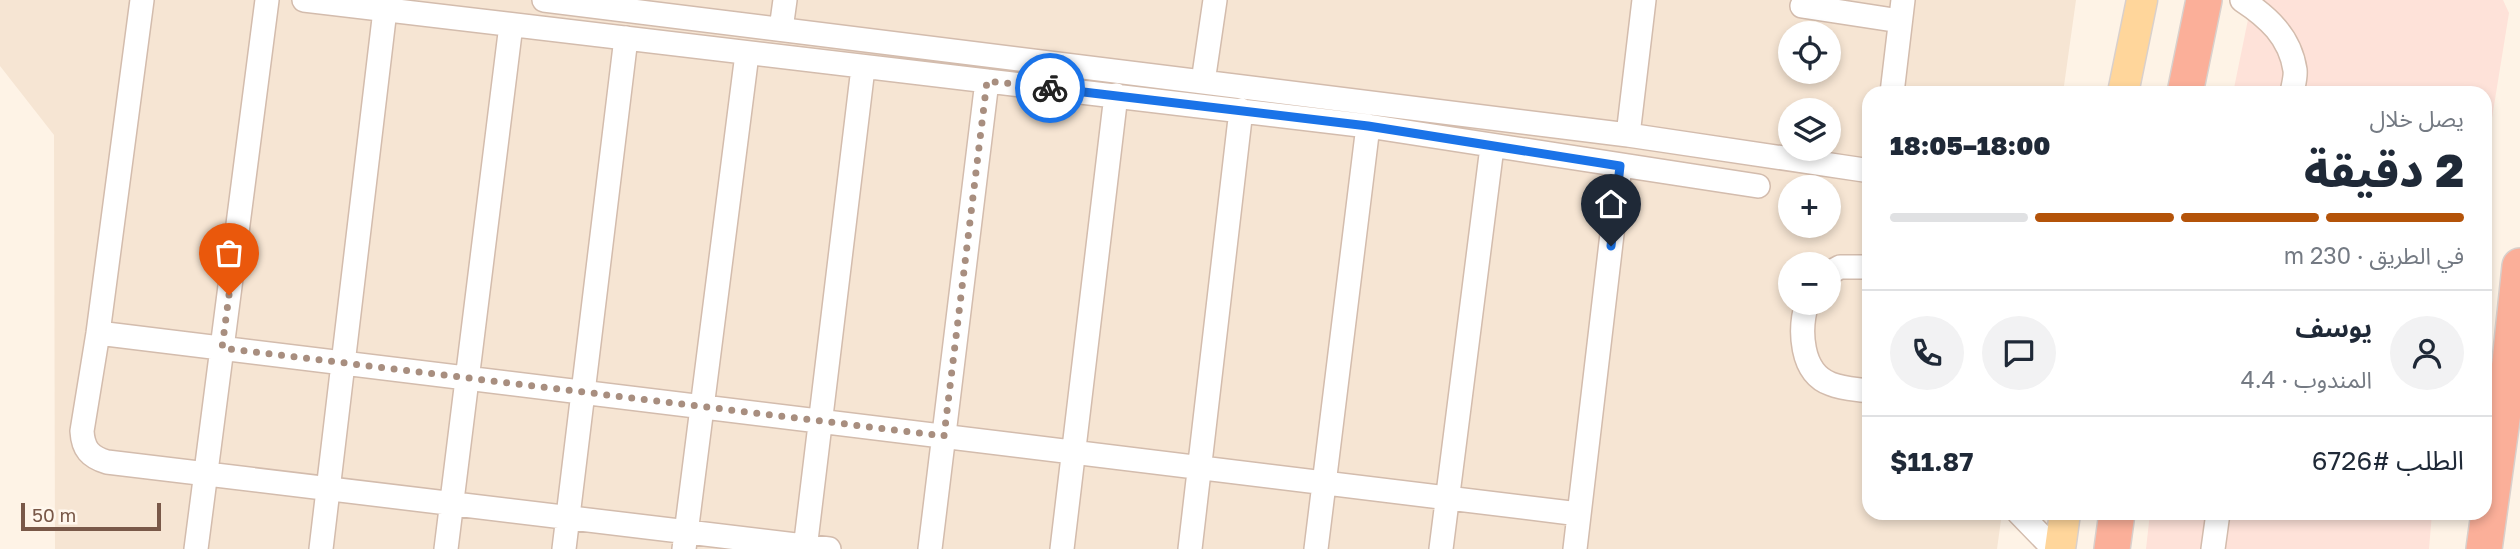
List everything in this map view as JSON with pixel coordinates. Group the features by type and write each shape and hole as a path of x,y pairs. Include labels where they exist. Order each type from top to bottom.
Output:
{"highway":[{"path":"2186,86 2204,0"},
{"path":"2492,491 2520,265"},
{"path":"2112,549 2116,520"},
{"path":"2484,549 2488,520"}],"main road":[{"path":"2124,86 2142,0"},
{"path":"2060,549 2064,520"}],"street":[{"path":"142,0 98,333 82,431 83,441 94,458 107,462 568,518 685,540 828,549"},
{"path":"196,549 267,0"},
{"path":"304,0 1368,126 1758,186"},
{"path":"544,0 1628,135 1862,170"},
{"path":"680,0 694,18"},
{"path":"781,29 785,0"},
{"path":"1203,82 1215,0"},
{"path":"1628,135 1644,0"},
{"path":"2242,0 2266,16 2284,39 2296,72 2293,86"},
{"path":"1802,6 1902,10 1893,86"},
{"path":"321,549 385,10"},
{"path":"446,549 511,25"},
{"path":"564,549 626,38"},
{"path":"685,540 747,54"},
{"path":"805,548 863,68"},
{"path":"930,549 987,81"},
{"path":"1062,549 1116,95"},
{"path":"1190,549 1241,110"},
{"path":"1316,549 1368,126"},
{"path":"1441,549 1492,147"},
{"path":"1575,549 1620,166"},
{"path":"1841,267 1862,267"},
{"path":"1804,315 1801,327 1812,370 1832,385 1862,390"},
{"path":"98,333 1579,514"},
{"path":"2026,520 2054,549"},
{"path":"2213,549 2217,520"}],"shaded area":[{"path":"0,0 2076,0 2064,86 1862,86 1862,520 2001,520 1997,549 55,549 54,135 0,66"},
{"path":"2252,0 2503,0 2509,13 2492,118 2492,86 2234,86"},
{"path":"2149,520 2431,520 2429,549 2146,549"}],"way so far":[{"path":"229,295 222,348 944,436 987,81 1050,88"}],"route":[{"path":"1050,88 1368,126 1620,166 1611,246"}]}
